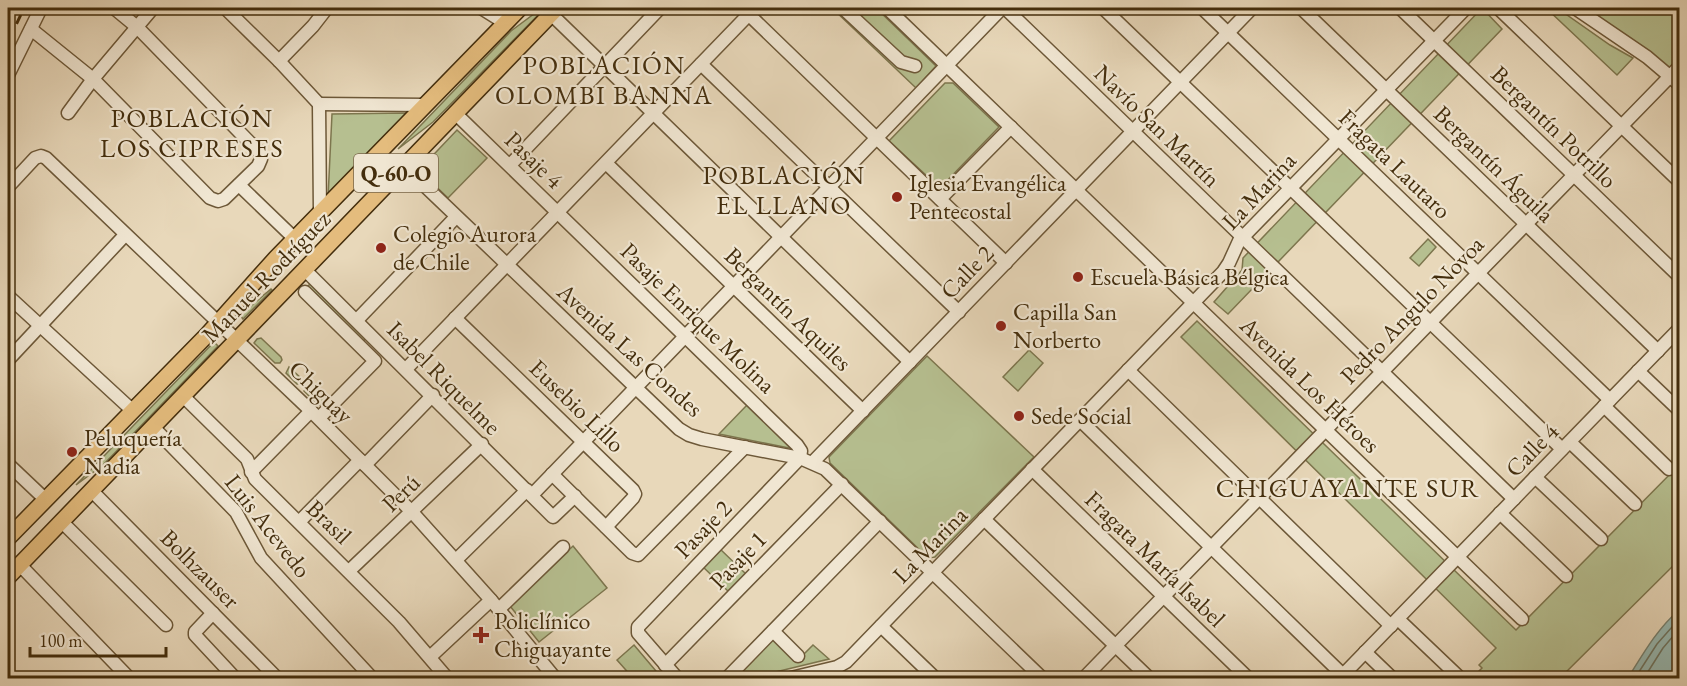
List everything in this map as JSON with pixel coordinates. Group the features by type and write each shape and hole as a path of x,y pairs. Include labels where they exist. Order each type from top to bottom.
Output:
{"main road":[{"name":"Manuel Rodríguez","path":"8,538 218,324 295,239 520,8"},
{"name":"Manuel Rodríguez","path":"8,578 554,11"}],"street":[{"path":"8,75 41,8"},
{"path":"31,29 93,79 210,198 218,201 224,199 260,163 259,151 137,27 114,8"},
{"path":"68,113 93,79 153,8"},
{"path":"225,8 319,104 320,213"},
{"path":"279,61 327,8"},
{"path":"481,8 505,23"},
{"path":"510,165 660,8"},
{"path":"843,8 901,62 915,66"},
{"name":"Avenida Los Héroes","path":"887,8 1522,619"},
{"path":"456,560 552,474 1003,8"},
{"name":"Navío San Martín","path":"1003,8 1514,499"},
{"path":"1104,8 1430,322 1566,446 1635,504"},
{"name":"Fragata Lautaro","path":"1202,8 1478,273 1607,403"},
{"name":"Calle 2","path":"807,460 863,411 1252,8"},
{"name":"Bergantín Águila","path":"1301,8 1658,351"},
{"name":"Bergantín Potrillo","path":"1400,8 1680,278"},
{"name":"La Marina","path":"791,678 837,675 881,626 1226,268 1242,237 1466,8"},
{"path":"1498,8 1680,182"},
{"path":"1575,8 1680,85"},
{"path":"406,369 701,64 749,10 1006,263"},
{"path":"554,11 605,66 910,362"},
{"path":"701,64 959,312"},
{"name":"Pedro Angulo Novoa","path":"1084,678 1680,66"},
{"path":"319,104 426,105"},
{"name":"Pasaje 4","path":"455,113 559,212"},
{"path":"940,199 1011,127"},
{"name":"Chiguay","path":"8,187 28,163 38,156 46,158 315,414 412,512 495,604 555,678"},
{"name":"Bergantín Aquiles","path":"606,163 863,411"},
{"name":"Avenida Las Condes","path":"404,166 674,425 689,435 807,460 825,469 1042,678"},
{"path":"239,185 295,239"},
{"name":"Pasaje Enrique Molina","path":"559,212 797,445 807,460"},
{"path":"357,320 456,217"},
{"path":"8,360 125,235"},
{"name":"Isabel Riquelme","path":"304,269 554,517 574,496"},
{"path":"251,472 375,361 305,292"},
{"path":"9,300 41,325 133,411"},
{"name":"Eusebio Lillo","path":"455,318 635,492 633,498 606,527"},
{"name":"Calle 4","path":"1342,677 1638,371 1677,336"},
{"path":"1128,370 1259,498 1394,622 1460,678"},
{"path":"1638,371 1680,411"},
{"path":"299,522 433,395"},
{"name":"Brasil","path":"183,396 247,459 255,479 399,622 447,678"},
{"path":"1607,403 1669,469"},
{"path":"1080,420 1342,677"},
{"name":"Luis Acevedo","path":"153,427 236,512 261,558 372,678"},
{"name":"Perú","path":"349,571 482,444"},
{"name":"Pasaje 2","path":"552,474 636,555 745,447"},
{"name":"Pasaje 2","path":"665,665 638,633 638,629 807,460"},
{"path":"8,464 45,500"},
{"name":"Fragata María Isabel","path":"1032,469 1248,678"},
{"path":"1535,477 1600,539"},
{"name":"Pasaje 1","path":"665,665 842,484"},
{"name":"Bolhzauser","path":"92,491 277,678"},
{"path":"1500,513 1566,576"},
{"path":"984,519 1149,678"},
{"path":"727,678 880,521"},
{"path":"62,522 166,625"},
{"path":"430,657 564,547"},
{"path":"20,565 129,678"},
{"path":"213,613 195,632 195,635 236,678"},
{"path":"881,626 935,678"},
{"path":"773,631 798,656"},
{"path":"1365,652 1392,678"},
{"path":"665,665 677,678"}],"green space":[{"path":"545,8 433,122 398,149 511,31"},
{"path":"832,8 876,8 936,66 916,88"},
{"path":"1482,8 1502,29 1228,314 1214,302 1242,270 1243,258"},
{"path":"1546,8 1557,8 1633,58 1617,75"},
{"path":"1584,8 1679,8 1679,58 1669,68"},
{"path":"945,83 953,83 999,127 940,188 889,141"},
{"path":"408,113 328,198 332,114"},
{"path":"457,130 487,158 448,198 419,170"},
{"path":"1428,239 1436,247 1419,266 1410,258"},
{"path":"311,283 366,338 361,344 305,289"},
{"path":"272,290 243,319 240,315"},
{"path":"1197,321 1516,630 1679,465 1679,560 1560,678 1472,678 1482,668 1479,665 1496,648 1181,337"},
{"path":"261,338 281,357 280,363 275,363 254,343"},
{"path":"214,342 218,346 103,465 76,485"},
{"path":"1029,350 1043,363 1018,391 1003,377"},
{"path":"927,356 1034,457 935,557 928,558 830,463 829,457"},
{"path":"289,367 301,378 301,384 297,384 286,373"},
{"path":"309,385 325,400 322,405 318,405 304,391"},
{"path":"747,405 794,449 719,434"},
{"path":"573,546 607,588 539,642 510,606"},
{"path":"719,548 747,575 730,593 702,566"},
{"path":"774,636 798,660 813,645 829,659 751,678 732,678"},
{"path":"634,645 660,678 633,678 617,660"}],"water":[{"path":"1679,610 1679,678 1628,678 1657,634"}],"railway":[{"path":"8,42 24,8"}],"place":[{"name":"Iglesia Evangélica Pentecostal","path":"897,197"},
{"name":"Colegio Aurora de Chile","path":"381,248"},
{"name":"Escuela Básica Bélgica","path":"1078,277"},
{"name":"Capilla San Norberto","path":"1001,326"},
{"name":"Sede Social","path":"1019,416"},
{"name":"Peluquería Nadia","path":"72,452"},
{"name":"Policlínico Chiguayante","path":"481,635"}],"district":[{"name":"POBLACIÓN OLOMBI BANNA","path":"604,80"},
{"name":"POBLACIÓN LOS CIPRESES","path":"192,133"},
{"name":"POBLACIÓN EL LLANO","path":"784,190"},
{"name":"CHIGUAYANTE SUR","path":"1348,488"}]}
